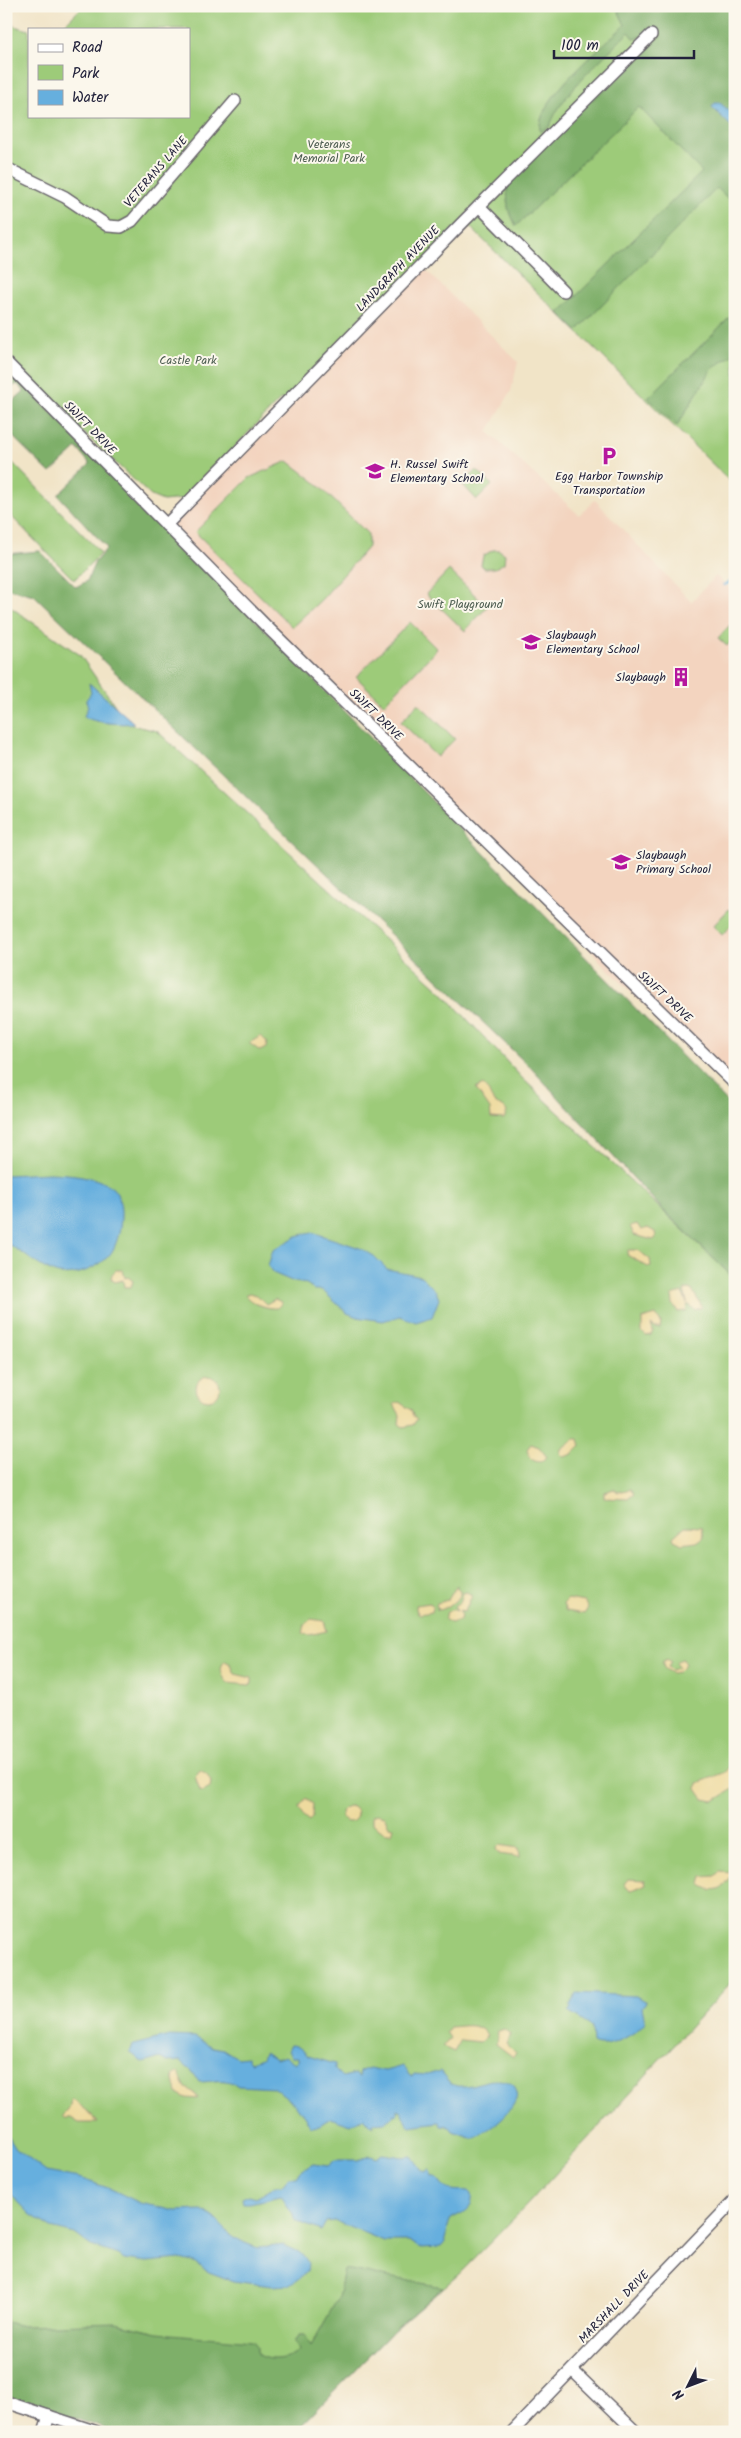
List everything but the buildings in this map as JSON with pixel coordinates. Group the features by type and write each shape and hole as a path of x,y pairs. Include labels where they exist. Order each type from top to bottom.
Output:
{"street":[{"name":"LANDGRAPH AVENUE","path":"166,525 651,34"},
{"name":"VETERANS LANE","path":"6,168 65,197 108,226 121,227 136,215 235,101"},
{"path":"479,206 563,291"},
{"name":"SWIFT DRIVE","path":"6,362 265,625 732,1081"},
{"name":"MARSHALL DRIVE","path":"512,2432 735,2200"},
{"path":"572,2370 636,2432"},
{"path":"6,2402 97,2432"},
{"path":"44,2432 49,2416"}],"shaded area":[{"path":"421,265 518,362 511,391 488,432 579,515 595,500 691,602 716,576 735,594 735,1095 599,960 566,920 166,525"}],"green space":[{"name":"Veterans Memorial Park","path":"83,6 735,6 735,486 464,221 287,403 281,399 184,499 163,501 151,496 6,360 6,175 12,177 6,174 6,24 28,30 28,118 190,118 190,28 61,28"},
{"path":"616,6 735,6 735,205 717,188 577,331 559,313 702,172 639,107 516,226 508,208 507,186 648,34 635,39 629,32 584,76 563,102 550,126 540,132 541,119 559,90 587,59 625,25"},
{"path":"735,312 735,353 712,369 677,426 648,398"},
{"path":"6,370 51,411 735,1110 735,1279 665,1212 531,1068 34,595 6,588 6,554 40,551 76,587 87,581 95,562 107,548 58,495 90,464 77,448 50,473 6,430 6,408 24,391 17,384 6,391"},
{"path":"6,456 101,553 74,580 6,511"},
{"path":"288,461 315,482 368,534 368,547 321,600 292,627 195,532 249,478"},
{"path":"477,470 492,485 477,500 462,484"},
{"path":"493,550 499,550 505,554 504,563 495,568 484,568 481,565 483,556"},
{"name":"Swift Playground","path":"449,570 487,607 465,631 426,594"},
{"path":"6,604 80,655 128,724 157,731 441,991 522,1078 735,1279 735,1978 526,2206 458,2275 394,2330 295,2432 6,2391"},
{"path":"410,622 437,649 384,704 356,677"},
{"path":"730,625 735,630 735,638 727,646 718,638"},
{"path":"418,703 455,739 437,757 401,722"},
{"path":"729,909 735,915 735,922 722,935 713,926"},
{"path":"344,2269 443,2287 394,2330 295,2432 116,2432 6,2396 6,2322 23,2326 116,2323 158,2333 253,2341 257,2346 257,2354 262,2357 280,2359 300,2349 294,2342 299,2335 305,2335 311,2346 338,2298"}],"sand":[{"path":"261,1036 267,1042 266,1048 260,1051 249,1043"},
{"path":"483,1085 494,1102 506,1110 504,1119 491,1118 490,1109 476,1089"},
{"path":"637,1224 641,1230 648,1228 655,1232 656,1238 653,1240 634,1235 630,1226"},
{"path":"628,1250 637,1250 650,1259 651,1266 648,1267 627,1255"},
{"path":"116,1270 123,1270 125,1278 128,1277 133,1281 131,1287 124,1287 123,1280 115,1282 111,1279 112,1274"},
{"path":"689,1289 693,1291 702,1307 695,1310 688,1304 686,1311 678,1312 673,1304 672,1295 682,1292 687,1303 684,1290"},
{"path":"249,1293 257,1295 266,1304 275,1299 281,1302 281,1304 277,1308 259,1305 247,1298 245,1295"},
{"path":"656,1315 661,1323 660,1328 655,1328 651,1325 653,1331 651,1335 646,1336 642,1332 642,1319"},
{"path":"208,1376 213,1377 219,1383 219,1393 213,1399 208,1400 203,1399 197,1393 196,1388 197,1383 203,1377"},
{"path":"399,1402 411,1410 413,1416 417,1419 413,1425 403,1427 399,1424 400,1415 394,1404"},
{"path":"574,1439 579,1439 581,1446 573,1454 564,1457 560,1454 561,1449"},
{"path":"531,1444 539,1447 547,1457 540,1462 532,1460 527,1449"},
{"path":"614,1489 618,1492 630,1489 634,1494 628,1499 604,1498 604,1492"},
{"path":"685,1526 702,1527 704,1537 697,1542 682,1544 674,1540 673,1537"},
{"path":"457,1585 460,1596 446,1608 436,1610 439,1609 436,1606 437,1603 448,1600"},
{"path":"467,1592 472,1596 464,1612 459,1611 461,1614 460,1620 451,1623 444,1619 446,1613 452,1609 457,1611 454,1606 461,1601 463,1593"},
{"path":"568,1599 584,1602 588,1608 584,1614 566,1611 563,1604"},
{"path":"430,1603 433,1607 432,1612 420,1614 417,1612 415,1605"},
{"path":"311,1619 324,1621 327,1631 309,1635 303,1634 305,1624"},
{"path":"667,1659 671,1662 668,1667 671,1670 678,1668 676,1663 679,1660 683,1659 685,1665 678,1672 671,1673 664,1668 662,1662"},
{"path":"225,1661 231,1664 235,1674 252,1678 252,1684 228,1683 222,1672"},
{"path":"735,1757 735,1788 714,1801 704,1799 697,1789 698,1783 726,1772"},
{"path":"200,1770 207,1774 211,1781 210,1788 203,1792 200,1791 195,1776"},
{"path":"306,1798 313,1804 312,1817 309,1821 303,1816 299,1807"},
{"path":"349,1806 357,1814 349,1822 341,1814"},
{"path":"376,1814 384,1816 389,1826 394,1827 392,1833 386,1833 372,1823 372,1816"},
{"path":"498,1845 519,1848 520,1857 499,1854 496,1849"},
{"path":"719,1872 733,1873 727,1883 719,1889 710,1889 700,1884 702,1877 715,1876"},
{"path":"628,1879 645,1880 646,1884 630,1891 624,1884"},
{"path":"450,2027 476,2027 487,2036 480,2042 461,2040 454,2052 443,2047 450,2038 446,2032"},
{"path":"504,2029 510,2034 506,2043 516,2053 513,2057 496,2044 498,2033 496,2032"},
{"path":"178,2072 186,2088 195,2093 198,2099 186,2098 177,2093 173,2076"},
{"path":"72,2099 90,2113 98,2123 79,2123 71,2118 65,2118 63,2116 69,2109"}],"water":[{"path":"715,103 720,103 735,116 735,130 712,107"},
{"path":"89,683 134,723 116,724 101,722 84,716 88,707 86,700 91,693"},
{"path":"50,1173 96,1179 116,1191 119,1199 121,1218 115,1247 100,1263 86,1271 70,1275 55,1273 42,1267 6,1243 6,1175"},
{"path":"312,1232 360,1248 374,1256 387,1269 421,1276 436,1291 439,1299 432,1317 416,1322 400,1316 383,1321 357,1317 347,1313 322,1290 314,1290 307,1284 294,1282 273,1273 268,1266 273,1250 297,1236"},
{"path":"577,1993 636,1996 646,2002 642,2007 645,2022 641,2027 621,2040 605,2045 593,2043 592,2027 568,2012"},
{"path":"169,2036 195,2037 212,2047 223,2049 237,2058 247,2057 250,2062 262,2058 264,2052 276,2059 285,2056 295,2063 298,2061 298,2057 292,2057 288,2051 291,2045 294,2045 308,2056 335,2064 335,2070 342,2077 355,2074 359,2077 360,2072 369,2068 385,2071 403,2066 412,2077 414,2074 427,2075 440,2071 451,2084 457,2086 491,2080 505,2081 512,2084 516,2097 513,2105 504,2116 473,2138 453,2131 450,2127 441,2126 439,2122 410,2126 406,2123 401,2111 397,2109 397,2115 393,2114 394,2116 385,2122 373,2123 374,2127 363,2118 351,2125 330,2118 320,2125 311,2126 295,2104 275,2088 238,2086 224,2081 199,2082 189,2068 181,2061 167,2062 160,2058 143,2063 130,2052 133,2045"},
{"path":"6,2133 16,2149 46,2172 79,2178 111,2189 140,2203 176,2211 202,2210 214,2218 232,2236 245,2243 258,2248 284,2245 299,2252 308,2262 307,2272 290,2285 272,2286 233,2281 209,2272 192,2262 180,2259 147,2262 124,2259 119,2255 91,2246 75,2234 51,2228 30,2214 6,2189"},
{"path":"382,2154 403,2157 412,2156 421,2169 426,2172 429,2168 432,2176 437,2178 447,2189 469,2191 472,2194 469,2207 463,2213 451,2219 446,2240 441,2247 421,2248 409,2241 384,2241 335,2221 326,2222 321,2231 294,2220 293,2214 281,2196 243,2203 242,2198 249,2195 256,2197 275,2186 282,2186 289,2177 297,2177 301,2171 313,2164 328,2166 335,2160 358,2160 370,2156 377,2158"}],"waterway":[{"path":"724,585 735,580"}],"place":[{"name":"Egg Harbor Township Transportation","path":"609,456"},
{"name":"H. Russel Swift Elementary School","path":"375,471"},
{"name":"Slaybaugh Elementary School","path":"531,642"},
{"name":"Slaybaugh","path":"681,677"},
{"name":"Slaybaugh Primary School","path":"621,862"}],"park label":[{"name":"Castle Park","path":"188,360"}]}
